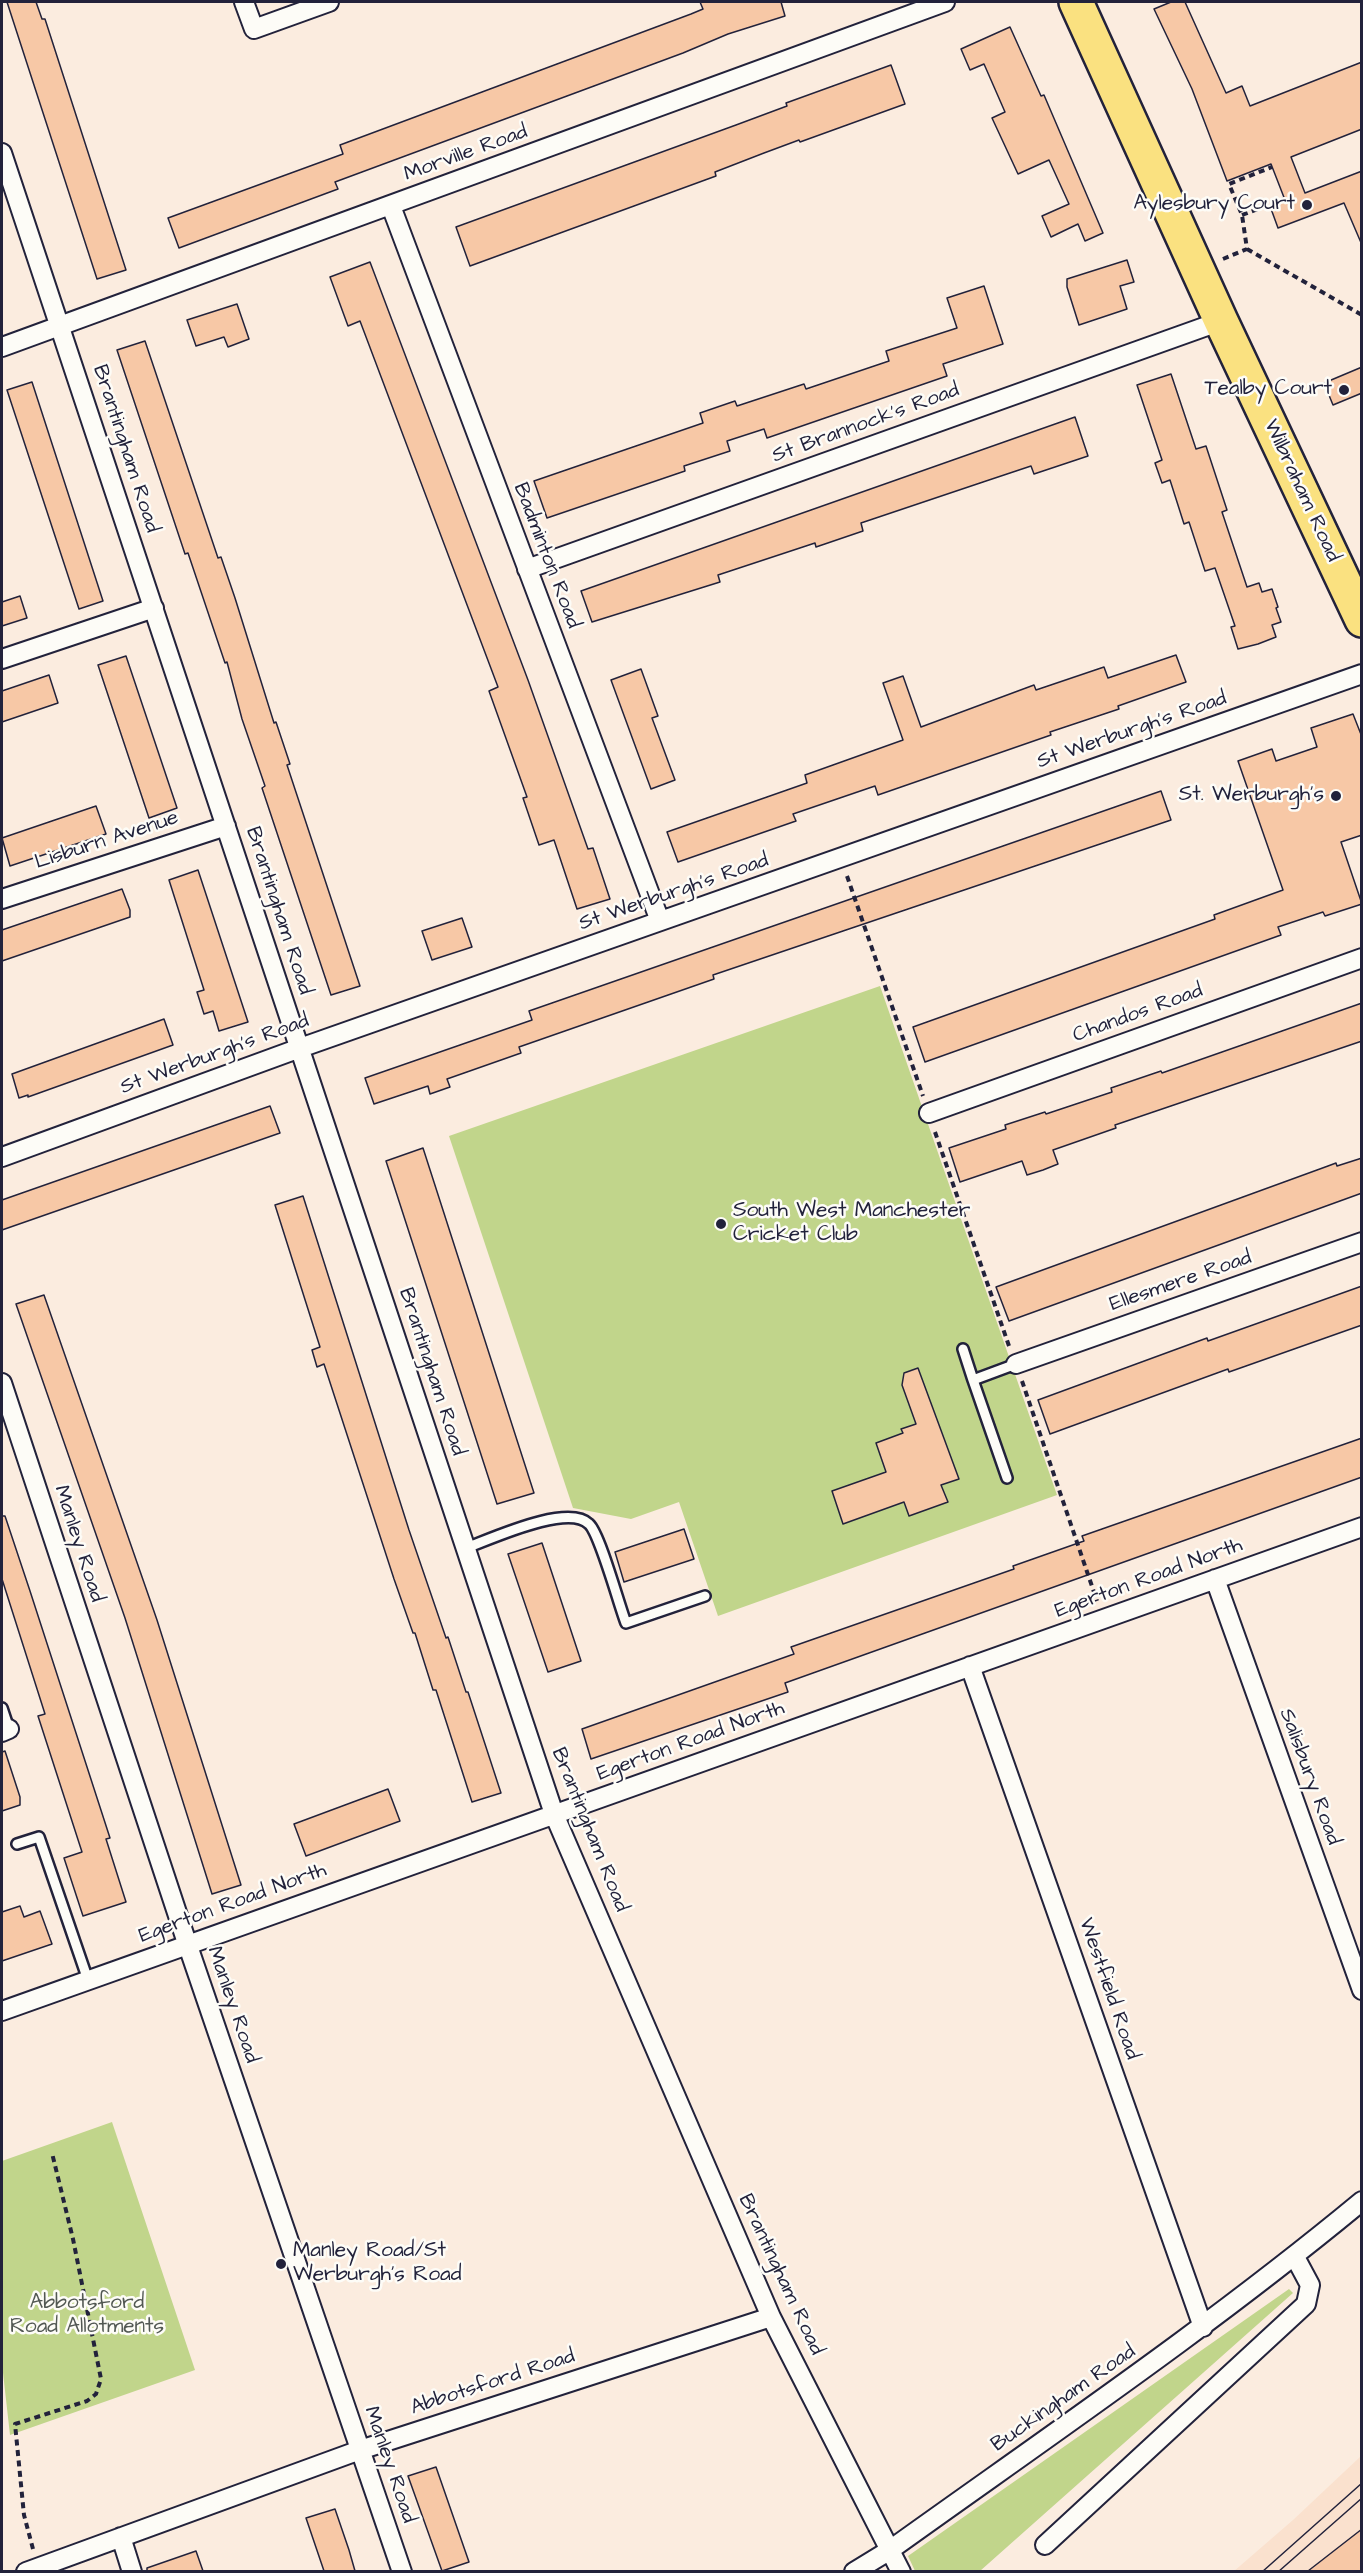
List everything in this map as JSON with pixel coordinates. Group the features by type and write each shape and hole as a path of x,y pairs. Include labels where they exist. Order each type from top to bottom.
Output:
{"highway":[{"name":"Wilbraham Road","path":"1076,2 1221,321 1362,620"}],"street":[{"path":"244,2 254,29 329,2"},
{"name":"Morville Road","path":"2,347 945,2"},
{"name":"Brantingham Road","path":"2,153 554,1814 771,2318 901,2571"},
{"name":"Badminton Road","path":"391,206 660,921"},
{"name":"St Brannock's Road","path":"527,569 1221,321"},
{"path":"2,659 154,608"},
{"name":"St Werburgh's Road","path":"2,1157 300,1048 1362,674"},
{"name":"Lisburn Avenue","path":"2,899 226,826"},
{"name":"Chandos Road","path":"929,1113 1362,958"},
{"name":"Ellesmere Road","path":"1016,1364 1362,1242"},
{"name":"Manley Road","path":"2,1383 187,1943 402,2571"},
{"name":"Egerton Road North","path":"2,2011 187,1943 1362,1527"},
{"name":"Salisbury Road","path":"1215,1579 1362,1990"},
{"name":"Westfield Road","path":"970,1666 1203,2327"},
{"name":"Buckingham Road","path":"854,2571 890,2550 1203,2327 1295,2257 1362,2201"},
{"path":"1045,2545 1306,2304 1310,2285 1295,2257"},
{"name":"Abbotsford Road","path":"33,2569 360,2450 771,2318"},
{"path":"121,2537 132,2571"}],"lane":[{"path":"963,1349 1007,1478"},
{"path":"973,1380 1016,1364"},
{"path":"466,1548 555,1518 575,1517 583,1519 595,1532 626,1623 705,1596"},
{"path":"2,1708 5,1730"},
{"path":"17,1844 39,1837 87,1980"}],"path":[{"path":"1247,249 1242,215 1229,184 1272,167"},
{"path":"1242,215 1284,199"},
{"path":"1198,271 1247,249"},
{"path":"1247,249 1362,315"},
{"path":"1354,311 1362,309"},
{"path":"841,857 1104,1619"},
{"path":"33,2569 24,2515 15,2424 87,2401 96,2394 101,2379 73,2239 52,2153"}],"shaded area":[{"path":"1361,2456 1361,2571 1233,2572 1293,2520"}],"green space":[{"name":"South West Manchester Cricket Club","path":"880,986 1057,1495 718,1616 679,1502 631,1519 573,1508 449,1136"},
{"name":"Abbotsford Road Allotments","path":"112,2122 195,2370 10,2435 2,2364 2,2161"},
{"path":"1289,2289 1293,2293 980,2571 915,2571 908,2556"}],"building":[{"path":"7,2 36,2 42,19 45,19 126,270 97,279"},
{"path":"700,2 781,2 785,16 728,34 683,53 335,182 338,189 179,248 168,218 343,154 340,145 691,14 703,9"},
{"path":"1171,2 1185,2 1226,93 1242,86 1250,106 1362,62 1362,129 1291,157 1305,193 1362,171 1362,245 1344,203 1278,228 1270,206 1285,200 1271,164 1227,181 1192,89 1154,9"},
{"path":"1010,27 1041,96 1044,95 1103,233 1085,241 1078,224 1051,237 1042,216 1069,204 1049,160 1018,174 992,118 1005,112 984,64 970,70 961,49"},
{"path":"891,65 905,104 764,153 715,172 716,176 470,266 456,227 736,125 787,106 786,103"},
{"path":"1127,260 1134,282 1120,286 1127,309 1079,325 1067,287 1067,279"},
{"path":"370,262 528,680 588,849 593,848 610,899 577,909 554,840 539,845 523,798 527,797 489,691 498,687 360,321 348,326 330,277"},
{"path":"984,286 1003,344 943,364 947,376 767,438 764,429 727,441 730,451 684,466 685,471 547,518 534,481 703,423 700,413 735,401 737,406 804,384 806,389 889,361 886,351 957,328 947,298"},
{"path":"237,304 249,339 228,347 224,337 196,346 187,320"},
{"path":"145,341 218,558 221,557 235,598 360,986 331,995 262,788 265,786 242,719 227,662 225,663 188,553 185,554 117,350"},
{"name":"Tealby Court","path":"1362,367 1362,393 1333,405 1324,383"},
{"path":"1171,374 1196,449 1206,446 1227,510 1222,512 1247,587 1259,583 1262,592 1272,589 1278,607 1276,608 1281,622 1272,625 1276,637 1258,644 1238,649 1231,627 1235,626 1215,568 1205,571 1189,522 1184,524 1170,480 1162,483 1155,463 1162,460 1137,385"},
{"path":"32,382 103,601 79,609 7,390"},
{"path":"1075,417 1088,456 1034,474 1031,466 986,481 861,523 863,531 816,547 815,543 718,575 720,582 592,622 581,591"},
{"path":"20,596 27,618 2,626 2,602"},
{"path":"1176,655 1186,682 1118,706 1119,709 1050,732 1051,735 878,795 875,786 793,814 796,821 678,862 667,832 807,783 805,775 903,740 883,683 903,676 921,727 1034,685 1036,690 1104,667 1108,678"},
{"path":"126,656 177,808 149,818 98,665"},
{"path":"641,669 658,716 652,718 675,780 651,789 611,680"},
{"path":"49,675 58,703 2,722 2,691"},
{"path":"1353,714 1362,737 1362,835 1341,842 1362,904 1325,916 1323,912 1278,927 1281,935 925,1062 913,1027 1215,919 1214,915 1283,890 1238,761 1272,749 1276,761 1317,747 1311,728"},
{"path":"1161,791 1171,820 713,975 714,979 519,1047 521,1053 447,1079 450,1087 430,1094 428,1086 374,1104 365,1078 532,1020 529,1011"},
{"path":"96,806 106,834 10,866 2,838"},
{"path":"198,870 248,1022 219,1031 213,1011 204,1014 197,992 204,990 169,880"},
{"path":"122,889 130,910 130,917 2,961 2,930"},
{"path":"462,918 472,947 432,960 422,931"},
{"path":"1362,1003 1362,1041 1115,1125 1116,1128 1053,1150 1058,1164 1043,1170 1027,1175 1022,1161 960,1182 949,1148 1006,1129 1005,1125 1112,1092 1111,1088 1161,1071 1162,1073"},
{"path":"164,1019 173,1045 28,1097 28,1095 19,1098 12,1074"},
{"path":"270,1106 280,1133 2,1230 2,1200"},
{"path":"423,1148 534,1493 497,1504 386,1161"},
{"path":"1362,1158 1362,1193 1009,1321 996,1287 1336,1163 1337,1166"},
{"path":"303,1196 409,1530 446,1638 448,1637 466,1692 468,1692 501,1793 472,1802 436,1690 433,1690 415,1633 413,1633 394,1579 324,1364 317,1367 312,1350 320,1347 275,1205"},
{"path":"1362,1286 1362,1325 1229,1372 1228,1369 1050,1434 1038,1400 1207,1338 1208,1341"},
{"path":"44,1295 157,1620 241,1885 212,1894 125,1618 16,1304"},
{"path":"918,1368 959,1479 941,1485 948,1502 909,1516 904,1502 843,1524 832,1491 886,1472 876,1443 903,1433 901,1429 916,1424 902,1385 904,1373"},
{"path":"1362,1438 1362,1477 785,1683 788,1692 591,1759 582,1729 794,1654 791,1647 1014,1569 1013,1566 1084,1541 1082,1536"},
{"path":"2,1516 5,1516 110,1838 106,1839 126,1902 83,1916 64,1858 82,1852 38,1716 45,1714 2,1579"},
{"path":"684,1529 694,1559 624,1582 615,1552"},
{"path":"542,1543 581,1661 548,1672 508,1554"},
{"path":"5,1751 20,1797 20,1805 2,1811 2,1752"},
{"path":"388,1789 400,1821 306,1856 294,1824"},
{"path":"20,1906 24,1917 40,1911 52,1944 2,1961 2,1912"},
{"path":"436,2467 469,2562 442,2571 408,2476"},
{"path":"335,2509 355,2571 324,2571 306,2518"},
{"path":"1362,2529 1362,2571 1308,2571"},
{"path":"196,2551 203,2571 147,2571 147,2568"}],"tram line":[{"path":"1262,2572 1362,2483"},
{"path":"1278,2572 1362,2498"}],"place":[{"name":"Aylesbury Court","path":"1307,205"},
{"name":"Tealby Court","path":"1344,390"},
{"name":"St. Werburgh's","path":"1336,796"},
{"name":"South West Manchester Cricket Club","path":"721,1224"},
{"name":"Manley Road/St Werburgh's Road","path":"281,2264"}]}
